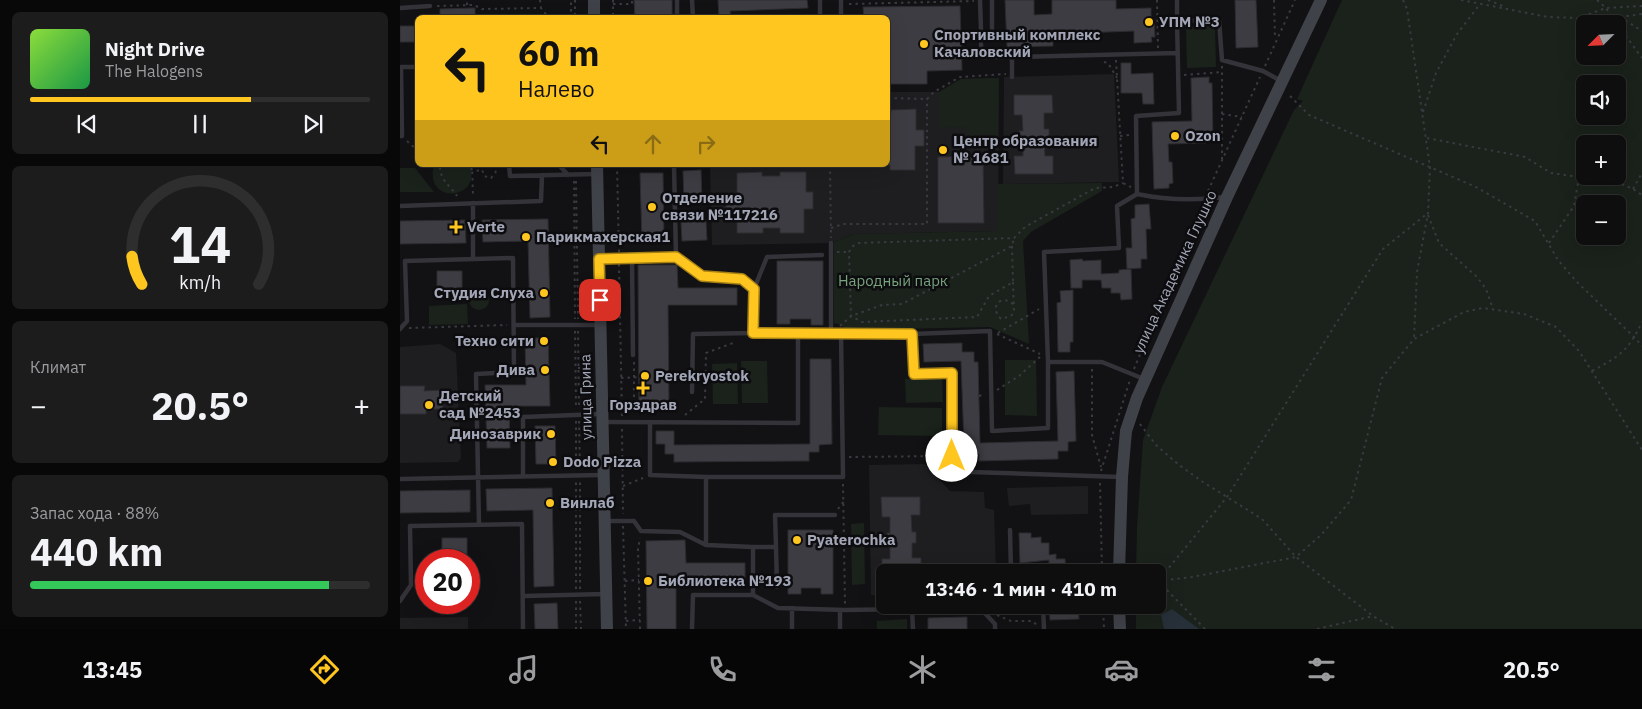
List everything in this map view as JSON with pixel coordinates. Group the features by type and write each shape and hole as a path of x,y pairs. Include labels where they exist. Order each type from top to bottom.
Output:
{"street":[{"path":"594,0 594,15"},
{"name":"улица Академика Глушко","path":"1119,564 1122,477 1126,431 1144,379 1321,0"},
{"name":"улица Грина","path":"597,169 607,629"},
{"path":"1119,614 1120,629"}],"lane":[{"path":"677,0 677,15"},
{"path":"692,0 693,15"},
{"path":"820,0 820,15"},
{"path":"980,0 981,30"},
{"path":"992,0 992,29"},
{"path":"1137,192 1136,116 1178,113 1177,0"},
{"path":"841,2 841,15"},
{"path":"400,8 430,6"},
{"path":"1177,21 1219,20 1222,60 1263,71 1282,82"},
{"path":"981,44 982,57 1177,53"},
{"path":"1012,57 1012,75"},
{"path":"400,136 402,136 401,67 415,67"},
{"path":"509,167 510,176 568,175 597,169"},
{"path":"561,167 568,175"},
{"path":"674,167 676,257"},
{"path":"400,206 542,201 542,175"},
{"path":"1137,192 1159,199 1204,200 1228,197"},
{"path":"692,392 693,334 912,334 990,331 992,430 1048,428 1044,252 1119,248 1117,206 1137,192"},
{"path":"473,204 473,258"},
{"path":"831,243 831,333"},
{"path":"753,333 754,289 767,257 822,255"},
{"path":"599,259 676,257 702,276 742,279 754,289"},
{"path":"401,328 407,322 405,261 513,258 514,372 476,374 479,525"},
{"path":"632,258 633,355"},
{"path":"514,325 600,325"},
{"path":"523,476 523,417 578,415 622,422 798,423 798,333"},
{"path":"650,422 650,475 843,477 841,334"},
{"path":"912,334 914,374 952,373 952,456 970,472 1122,477"},
{"path":"1048,362 1102,362 1144,379"},
{"path":"842,364 850,364"},
{"path":"400,479 604,475"},
{"path":"706,477 706,545"},
{"path":"777,587 775,515 835,515"},
{"path":"604,520 634,520 642,531 680,532 706,545 776,547"},
{"path":"400,601 411,585 410,526 522,524 523,629"},
{"path":"1010,530 1012,564"},
{"path":"753,547 753,595"},
{"path":"524,596 606,594"},
{"path":"692,629 693,594 753,595 778,608 876,610"},
{"path":"792,608 792,629"},
{"path":"840,629 842,610"},
{"path":"912,614 913,629"},
{"path":"986,614 995,624 995,629"},
{"path":"1043,614 1044,629"}],"path":[{"path":"467,0 467,5"},
{"path":"540,0 541,8 547,15"},
{"path":"571,15 573,0"},
{"path":"573,0 575,15"},
{"path":"613,0 613,15"},
{"path":"613,4 633,4 632,0"},
{"path":"841,2 980,0"},
{"path":"1157,0 1158,54"},
{"path":"1274,0 1275,42"},
{"path":"1403,0 1407,9 1430,167 1428,213 1417,272 1414,340"},
{"path":"1461,0 1548,17 1578,18 1606,8 1642,4"},
{"path":"1488,0 1508,8"},
{"path":"1597,0 1611,15"},
{"path":"1422,114 1436,72 1457,34 1480,4"},
{"path":"430,6 474,5 482,9 541,8"},
{"path":"1626,17 1642,14"},
{"path":"1626,22 1642,31"},
{"path":"1626,36 1642,58"},
{"path":"1116,55 1123,183"},
{"path":"1222,60 1222,161"},
{"path":"1102,62 1108,63 1117,78"},
{"path":"1178,75 1222,72"},
{"path":"831,228 843,224 927,224 927,99 934,92 960,77 1012,75"},
{"path":"1290,96 1309,115 1476,187 1534,221 1558,260 1576,281 1642,346"},
{"path":"890,98 927,99"},
{"path":"1222,114 1242,116"},
{"path":"1120,136 1136,134"},
{"path":"1426,138 1526,157 1551,173 1576,177"},
{"path":"409,143 415,148"},
{"path":"440,167 443,181 451,187 461,204"},
{"path":"468,167 472,170 482,171"},
{"path":"482,171 485,167"},
{"path":"482,171 486,178 493,176 496,170 494,167"},
{"path":"617,167 626,629"},
{"path":"830,167 831,243"},
{"path":"472,170 473,204"},
{"path":"1633,189 1642,173"},
{"path":"575,174 578,415 578,594 576,629"},
{"path":"1123,183 1137,192"},
{"path":"1014,305 1007,300 1001,300 995,309 997,315 1001,319 1011,316 1014,312 1014,305 1012,246 1014,238 1025,226 1095,188 1113,187 1123,183"},
{"path":"1549,244 1574,206 1578,185"},
{"path":"1624,185 1642,195"},
{"path":"1428,213 1438,243 1477,277 1486,289 1493,309"},
{"path":"1166,571 1227,497 1383,249 1428,213"},
{"path":"851,316 849,252 853,246 859,243 1014,238"},
{"path":"831,333 838,330 851,316 882,304 902,304 1012,246"},
{"path":"851,316 862,322 977,317 989,296 1013,282"},
{"path":"979,396 1000,389 1019,376 1042,355 996,334 1046,305"},
{"path":"1166,580 1192,577 1296,557 1321,535 1351,500 1382,378 1414,340 1464,312 1483,308 1493,309 1524,314 1556,326 1579,352 1642,450"},
{"path":"1591,372 1623,352 1642,322"},
{"path":"401,328 514,325"},
{"path":"677,422 705,399 706,353 733,343 741,333"},
{"path":"633,355 634,409"},
{"path":"1092,362 1092,436 1101,468"},
{"path":"621,378 639,377"},
{"path":"1140,424 1156,445 1179,465 1202,482 1262,519 1296,557 1372,616 1395,629"},
{"path":"843,457 952,456"},
{"path":"623,486 650,475"},
{"path":"842,610 843,477"},
{"path":"835,515 844,500"},
{"path":"640,629 638,549 642,531"},
{"path":"625,581 639,580"},
{"path":"1166,589 1204,629"},
{"path":"578,594 581,629"},
{"path":"994,614 1011,621 1032,621"},
{"path":"1103,614 1104,629"},
{"path":"1317,629 1372,616"},
{"path":"626,621 640,620"}],"shaded area":[{"path":"1114,74 1119,182 1003,184 1004,77"},
{"name":"Центр образования № 1681","path":"999,78 998,231 854,234 831,243 712,245 710,167 890,167 890,92 939,92 961,79"},
{"name":"Детский сад №2453","path":"440,344 456,353 461,458 458,462 400,463 400,347"},
{"path":"925,464 950,491 984,492 985,508 994,510 996,564 876,564 876,595 871,595 869,465"},
{"path":"1088,486 1088,514 1031,515 1030,504 1009,506 1007,488"},
{"path":"1172,609 1199,629 1164,629 1161,615 1166,614"},
{"path":"468,617 468,629 400,629 400,618"}],"green space":[{"path":"1342,0 1642,0 1642,629 1136,629 1136,614 1166,614 1166,564 1136,564 1143,440 1162,387 1294,110 1303,101 1297,99"},
{"path":"1215,25 1216,67 1187,68 1186,26"},
{"path":"999,78 998,135 967,135 967,127 939,128 939,92 961,79"},
{"path":"434,167 470,167 471,177 468,186 452,194 444,192 437,187 433,178"},
{"path":"400,168 415,168 434,192 400,192"},
{"name":"Народный парк","path":"1102,183 1102,191 1031,232 1023,241 1029,344 990,327 846,330 841,325 834,323 834,242 854,234 998,231 998,184"},
{"path":"479,290 486,293 489,300 486,307 479,310 472,307 469,300 472,293"},
{"path":"467,304 468,324 429,325 429,306"},
{"path":"1005,360 1036,360 1037,416 1005,415"},
{"path":"741,361 767,361 768,403 742,403"},
{"path":"737,363 738,404 713,404 712,364"},
{"path":"942,378 943,402 906,403 905,379"},
{"path":"879,407 942,408 942,436 878,435"},
{"path":"864,523 865,584 852,585 851,524"},
{"path":"907,619 907,629 877,629 877,621"}],"building":[{"path":"634,0 672,0 672,15 635,15"},
{"path":"718,0 807,0 808,8 730,11 731,15 719,15"},
{"path":"1005,0 1034,0 1034,15 1052,14 1052,0 1116,0 1116,9 1151,8 1151,20 1154,19 1155,37 1151,37 1152,42 1134,43 1134,31 1053,34 1053,46 1007,47"},
{"path":"1235,0 1256,0 1258,47 1236,48"},
{"name":"Спортивный комплекс Качаловский","path":"960,6 962,70 927,71 927,84 890,84 890,15 864,15 863,7"},
{"path":"475,8 475,15 440,15 440,9"},
{"path":"400,26 415,26 415,42 400,42"},
{"path":"1121,63 1131,63 1131,74 1153,73 1154,104 1143,104 1142,93 1121,93"},
{"path":"1209,77 1209,83 1212,83 1213,139 1206,139 1206,143 1168,144 1169,162 1172,162 1173,183 1169,184 1169,188 1154,189 1152,122 1192,121 1191,78"},
{"path":"1014,95 1052,95 1053,113 1044,113 1044,129 1049,129 1049,141 1044,141 1045,156 1053,156 1053,174 1015,174 1014,156 1023,156 1023,141 1020,141 1019,131 1023,131 1022,115 1014,115"},
{"path":"916,109 916,130 924,130 924,146 915,146 915,170 890,170 891,110"},
{"name":"Центр образования № 1681","path":"983,156 984,223 938,223 938,157"},
{"path":"701,170 702,202 684,203 683,171"},
{"path":"762,172 762,176 780,176 780,172 806,172 806,192 813,192 813,209 804,209 804,233 780,233 780,228 763,228 763,233 737,233 737,212 726,212 726,194 737,194 737,173"},
{"name":"Отделение связи №117216","path":"640,173 663,173 664,242 642,242"},
{"path":"1149,204 1151,229 1146,229 1147,259 1141,259 1141,268 1127,269 1126,248 1132,248 1131,219 1135,218 1135,205"},
{"path":"548,219 550,317 530,318 528,241 483,242 482,220"},
{"path":"465,220 466,243 400,244 400,221"},
{"path":"706,221 707,240 682,241 681,222"},
{"path":"1082,259 1083,261 1101,260 1101,274 1119,273 1119,270 1131,269 1132,299 1121,300 1120,293 1111,293 1111,288 1102,288 1101,280 1082,280 1082,288 1071,288 1070,260"},
{"path":"777,261 823,261 823,325 811,325 811,319 790,319 790,324 777,324"},
{"path":"638,265 677,265 678,288 737,288 737,305 668,305 669,410 639,410"},
{"path":"437,271 462,271 462,291 437,291"},
{"path":"1073,290 1073,342 1070,342 1070,352 1058,352 1057,303 1061,302 1060,291"},
{"path":"525,338 548,338 550,406 509,406 510,448 487,448 485,385 526,385"},
{"path":"962,343 962,352 974,352 974,362 978,362 980,443 1058,441 1056,372 1074,371 1076,441 1068,442 1068,451 1058,451 1058,459 979,461 979,454 969,454 969,443 964,444 961,361 924,362 923,344"},
{"path":"810,359 831,359 832,444 819,445 819,452 809,452 809,461 674,462 674,454 665,454 665,444 656,444 656,431 674,431 674,445 810,444"},
{"path":"400,386 425,386 424,391 443,390 443,409 426,409 426,414 400,414"},
{"path":"535,426 555,426 556,464 536,464"},
{"path":"552,488 554,586 534,587 533,510 487,511 486,489"},
{"path":"470,490 470,512 400,513 400,491"},
{"path":"881,497 920,497 920,515 911,515 912,532 916,532 916,543 912,543 912,558 921,558 921,564 882,564 882,559 890,559 890,543 887,543 887,533 890,533 890,517 882,517"},
{"path":"788,530 833,530 833,594 821,594 821,588 801,588 801,594 788,594"},
{"path":"1019,533 1031,533 1031,538 1041,537 1041,543 1049,543 1049,555 1056,554 1056,559 1065,559 1065,564 1049,564 1049,560 1020,563"},
{"path":"442,538 467,538 467,549 442,549"},
{"path":"685,540 686,563 745,563 745,580 676,581 676,629 647,629 646,541"},
{"path":"557,603 558,629 535,629 534,604"},
{"path":"1050,614 1079,614 1079,619 1050,620"},
{"path":"967,617 967,629 928,629 928,618"}],"place":[{"name":"УПМ №3","path":"1149,22"},
{"name":"Спортивный комплекс Качаловский","path":"924,44"},
{"name":"Ozon","path":"1175,136"},
{"name":"Центр образования № 1681","path":"943,150"},
{"name":"Отделение связи №117216","path":"652,207"},
{"name":"Verte","path":"456,227"},
{"name":"Парикмахерская1","path":"526,237"},
{"name":"Студия Слуха","path":"544,293"},
{"name":"Техно сити","path":"544,341"},
{"name":"Дива","path":"545,370"},
{"name":"Perekryostok","path":"645,376"},
{"name":"Горздрав","path":"643,388"},
{"name":"Детский сад №2453","path":"429,405"},
{"name":"Динозаврик","path":"551,434"},
{"name":"Dodo Pizza","path":"553,462"},
{"name":"Винлаб","path":"550,503"},
{"name":"Pyaterochka","path":"797,540"},
{"name":"Библиотека №193","path":"648,581"}],"route":[{"path":"600,300 599,259 676,257 702,276 742,279 754,289 753,333 912,334 914,374 952,373 952,456"}]}
